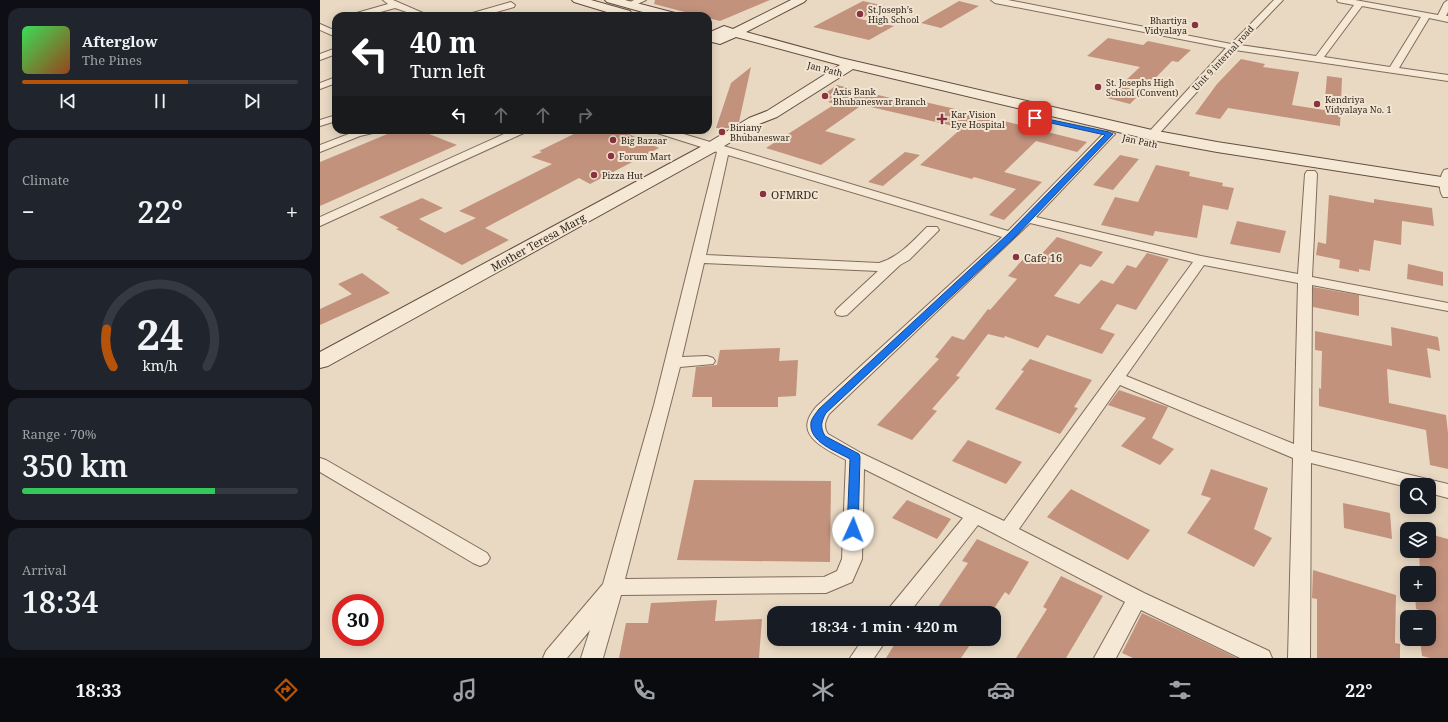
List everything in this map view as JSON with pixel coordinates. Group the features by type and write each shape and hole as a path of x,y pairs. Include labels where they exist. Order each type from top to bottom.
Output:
{"main road":[{"path":"578,0 645,12"},
{"path":"612,0 632,10"},
{"path":"717,34 788,0"},
{"path":"717,34 800,0"},
{"name":"Jan Path","path":"717,34 839,67 1109,134 1202,154 1311,174 1447,185"},
{"name":"Jan Path","path":"839,67 1152,135 1447,185"},
{"name":"Mother Teresa Marg","path":"320,360 717,148 754,121 772,114 839,67"}],"street":[{"path":"387,0 395,5 415,12"},
{"path":"632,10 642,0"},
{"path":"995,0 1233,47 1319,58 1448,78"},
{"name":"Unit 9 internal road","path":"1152,135 1233,47 1279,0"},
{"path":"1340,0 1444,18 1448,3"},
{"path":"1393,9 1399,0"},
{"path":"1319,58 1360,4"},
{"path":"370,12 395,5"},
{"path":"486,12 511,5"},
{"path":"1394,69 1426,15"},
{"path":"320,26 331,23"},
{"path":"320,26 332,32"},
{"path":"320,36 332,33"},
{"path":"320,57 332,52"},
{"path":"320,86 332,82"},
{"path":"320,124 332,120"},
{"path":"320,149 348,134"},
{"path":"320,222 513,134"},
{"path":"671,134 1011,236"},
{"path":"1109,134 1011,236 822,411 816,422 817,431 822,438 855,457 1007,531 1137,599 1261,658"},
{"path":"592,658 613,587 674,362 699,259 717,148"},
{"path":"1299,658 1305,280 1311,174"},
{"path":"1028,219 1201,260 1448,307"},
{"path":"842,312 932,230"},
{"path":"699,259 869,268 894,263"},
{"path":"1007,531 1201,260"},
{"path":"674,362 707,361"},
{"path":"1118,378 1303,455 1400,479"},
{"path":"554,658 613,587 826,585 845,576 852,559 855,457"},
{"path":"320,464 480,558"},
{"path":"1436,488 1448,491"},
{"path":"903,606 975,516"},
{"path":"1105,658 1137,599"},
{"path":"861,658 870,646"}],"building":[{"path":"655,0 770,0 720,21 712,19 712,12 685,12 654,4"},
{"path":"863,1 885,6 860,19 894,26 869,40 813,27"},
{"path":"959,1 979,6 941,28 921,23"},
{"path":"1108,38 1143,45 1148,41 1191,50 1178,62 1172,61 1130,104 1107,98 1140,67 1087,56"},
{"path":"1241,59 1265,64 1263,67 1299,72 1292,105 1324,110 1327,76 1342,78 1340,126 1228,108 1220,119 1195,114 1217,84"},
{"path":"751,67 739,122 733,122 729,128 716,128 731,83"},
{"path":"837,85 911,103 916,100 960,110 957,112 1002,123 1004,121 1087,142 1077,152 1036,141 1004,172 1042,182 1004,220 989,215 1016,189 974,177 972,179 920,165 962,128 862,105 825,131 856,139 821,165 766,148 835,104 828,102 833,99 827,98 831,95 824,94"},
{"path":"387,134 429,134 457,145 320,206 320,162"},
{"path":"574,134 629,134 659,148 590,184 579,178 485,228 509,240 462,265 396,229 399,228 379,217 422,198 443,208 419,219 445,233 476,218 459,211 552,164 531,157 542,152 539,151"},
{"path":"905,152 920,155 883,186 868,182"},
{"path":"1120,155 1139,159 1113,190 1093,185"},
{"path":"1156,165 1190,172 1189,176 1223,183 1222,186 1234,188 1228,210 1203,205 1197,238 1155,231 1153,236 1101,225 1115,197 1138,202"},
{"path":"1329,195 1374,203 1374,199 1432,208 1434,226 1402,221 1401,245 1374,240 1370,271 1359,269 1359,272 1339,268 1340,260 1316,255 1318,242 1326,244"},
{"path":"1237,221 1286,231 1280,253 1230,244"},
{"path":"1057,237 1103,252 1091,267 1080,264 1054,296 1079,304 1101,280 1113,284 1127,265 1136,268 1147,253 1169,259 1136,310 1117,304 1100,329 1115,334 1102,354 1047,335 1038,348 1005,336 1004,338 988,334 956,376 960,377 932,409 937,411 912,440 877,425 939,359 935,357 952,336 964,340 988,309 990,310 1017,279 1008,276 1026,256 1037,259"},
{"path":"1408,264 1443,272 1443,286 1407,279"},
{"path":"362,273 390,293 320,325 320,309 352,294 338,284"},
{"path":"1313,287 1359,295 1359,316 1313,307"},
{"path":"1391,327 1438,337 1440,351 1427,348 1431,378 1387,369 1389,403 1446,415 1448,433 1448,469 1430,465 1426,430 1319,406 1322,351 1315,350 1315,331 1392,346"},
{"path":"780,348 779,361 798,360 796,396 778,397 778,407 712,407 712,397 692,397 696,367 717,365 720,350"},
{"path":"1030,359 1092,380 1074,407 1078,408 1060,434 995,409 1024,371 1021,370"},
{"path":"1119,390 1168,407 1152,438 1174,449 1160,465 1121,446 1146,418 1108,405"},
{"path":"968,440 1022,462 1006,484 952,461"},
{"path":"1211,469 1268,488 1254,529 1272,538 1254,567 1187,533 1211,498 1201,495"},
{"path":"694,480 831,481 830,562 677,560"},
{"path":"1071,489 1150,530 1128,560 1047,517"},
{"path":"907,500 951,519 937,539 892,518"},
{"path":"1343,503 1390,513 1392,539 1344,528"},
{"path":"1436,536 1448,539 1448,658 1430,658 1422,656 1421,646 1436,646 1436,610 1416,609 1416,602 1436,602 1436,566 1420,566 1419,558 1436,558"},
{"path":"977,539 1029,562 1009,595 1005,592 996,606 939,606 968,563 962,561"},
{"path":"1313,570 1396,595 1395,643 1400,644 1400,658 1317,658 1317,599 1312,598"},
{"path":"1061,576 1103,596 1066,658 1016,658 1047,609 1043,607"},
{"path":"717,600 715,621 762,619 759,658 619,658 626,623 648,623 651,603"},
{"path":"1142,613 1237,658 1133,658 1122,653"},
{"path":"894,646 969,646 961,658 886,658"}],"place":[{"name":"St.Joseph’s High School","path":"860,14"},
{"name":"Bhartiya Vidyalaya","path":"1195,25"},
{"name":"St. Josephs High School (Convent)","path":"1098,87"},
{"name":"Axis Bank Bhubaneswar Branch","path":"825,96"},
{"name":"Kendriya Vidyalaya No. 1","path":"1317,104"},
{"name":"Kar Vision Eye Hospital","path":"942,119"},
{"name":"Biriany Bhubaneswar","path":"722,132"},
{"name":"Big Bazaar","path":"613,140"},
{"name":"Forum Mart","path":"611,156"},
{"name":"Pizza Hut","path":"594,175"},
{"name":"OFMRDC","path":"763,194"},
{"name":"Cafe 16","path":"1016,257"}],"route":[{"path":"853,530 855,457 822,438 817,431 816,422 822,411 1011,236 1109,134 1035,118"}]}
